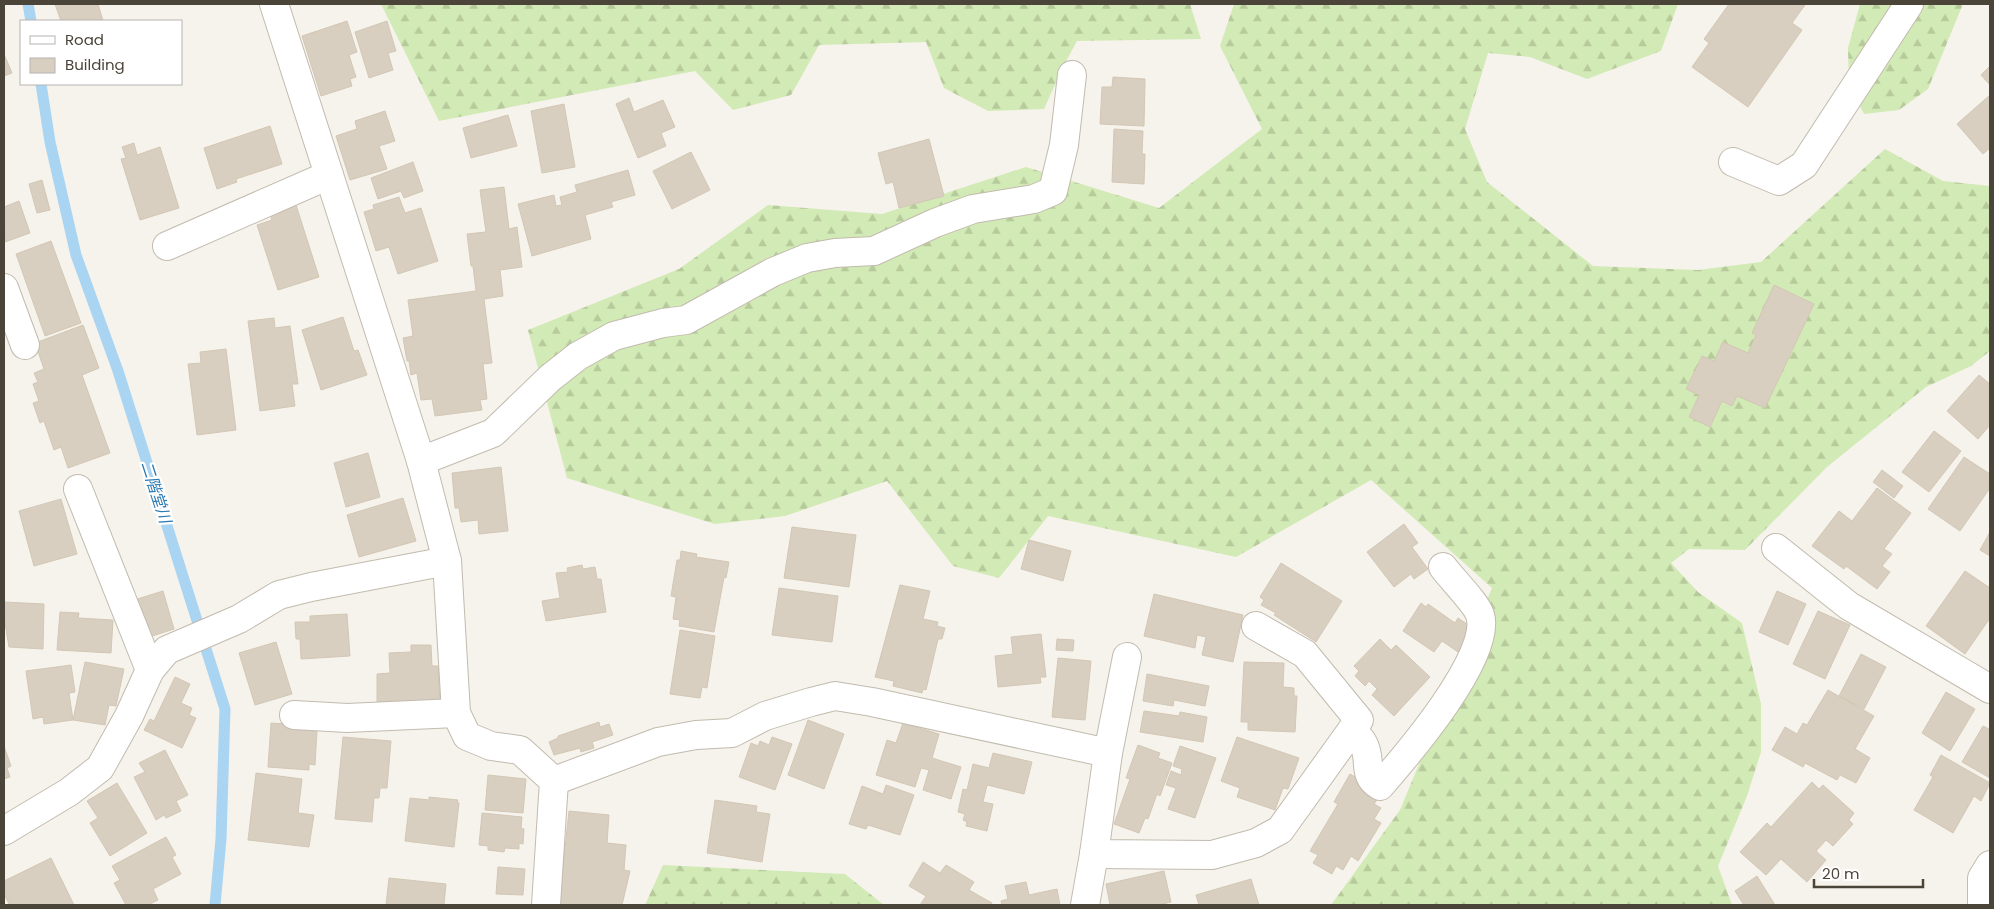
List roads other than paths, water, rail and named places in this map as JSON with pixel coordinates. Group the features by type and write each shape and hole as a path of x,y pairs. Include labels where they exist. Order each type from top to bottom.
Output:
{"street":[{"path":"274,4 422,460 447,561 456,713 467,736 490,746 520,750 554,781"},
{"path":"1733,162 1779,181 1804,165 1909,4"},
{"path":"422,460 493,433 550,378 578,356 614,336 663,323 686,320 773,272 807,258 874,251 935,223 973,209 1034,199 1053,191 1064,145 1072,75"},
{"path":"167,246 329,175"},
{"path":"4,288 25,345"},
{"path":"78,489 150,670"},
{"path":"1776,548 1849,606 1990,689"},
{"path":"4,830 69,792 100,768 129,716 150,670 167,650 239,619 279,595 447,561"},
{"path":"1352,731 1363,743 1368,757 1369,775 1372,781 1380,786 1442,708 1459,683 1476,649 1483,628 1480,613 1443,568"},
{"path":"1094,854 1212,855 1256,843 1280,830 1360,720 1305,654 1256,626"},
{"path":"1085,905 1108,753 1127,657"},
{"path":"554,781 658,742 696,735 732,733 765,716 835,696 1108,753"},
{"path":"294,715 347,718 456,713"},
{"path":"546,905 554,781"},
{"path":"1982,905 1982,878 1990,865"}],"waterway":[{"name":"二階堂川","path":"28,4 31,20"},
{"name":"二階堂川","path":"41,85 50,142 76,255 118,371 225,709 221,839 215,905"}]}
